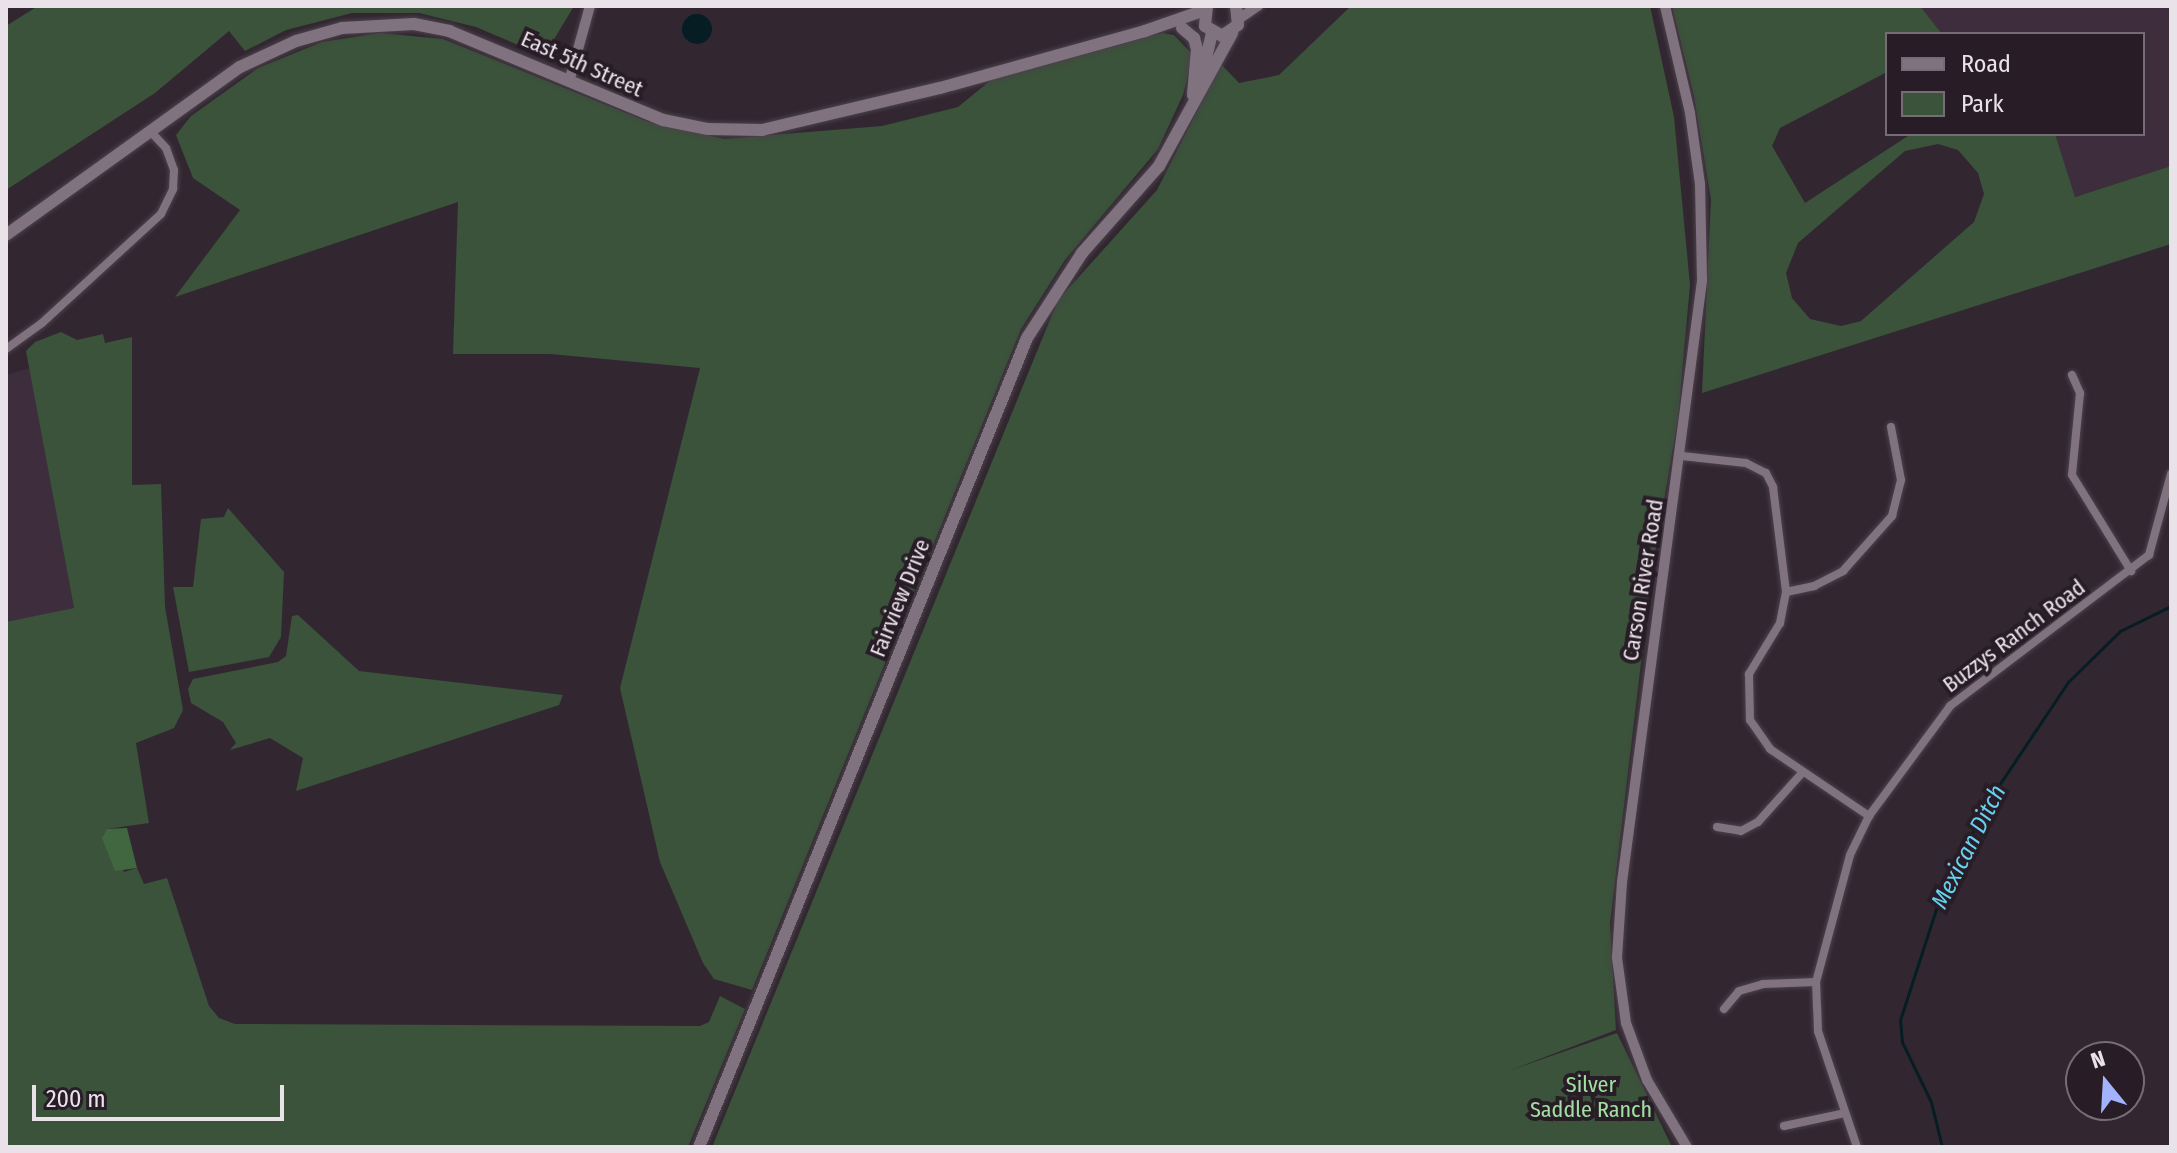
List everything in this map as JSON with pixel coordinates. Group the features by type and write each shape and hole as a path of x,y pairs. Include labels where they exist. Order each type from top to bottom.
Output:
{"main road":[{"name":"East 5th Street","path":"6,235 270,52 360,25 414,24 449,31 570,78 663,120 708,129 762,130 823,120 1145,31 1206,8"},
{"name":"Fairview Drive","path":"1194,102 1210,31 1206,8"},
{"name":"Fairview Drive","path":"699,1147 1027,338 1082,253 1159,166 1232,33 1238,12"},
{"name":"East 5th Street","path":"1145,31 1182,28 1232,33"},
{"path":"1182,28 1194,38 1197,49 1194,102"}],"street":[{"path":"570,78 590,6"},
{"path":"1238,12 1258,6"},
{"name":"Carson River Road","path":"1665,6 1690,113 1702,233 1682,456 1637,760 1617,958 1626,1023 1647,1080 1687,1147"},
{"path":"6,349 42,323 161,214 173,189 174,170 166,148 151,132"},
{"path":"2072,375 2080,393 2072,475 2131,571"},
{"path":"1786,592 1814,586 1843,571 1885,526 1901,480 1891,427"},
{"path":"1682,456 1746,463 1766,473 1773,487 1786,592 1780,623 1754,662 1746,696 1753,730 1802,773 1869,816"},
{"name":"Buzzys Ranch Road","path":"1857,1147 1818,1031 1816,982 1850,855 1869,816 1950,706 2040,634 2149,555 2171,474"},
{"path":"1717,827 1741,831 1758,822 1802,773"},
{"path":"1724,1009 1739,991 1763,984 1816,982"},
{"path":"1784,1126 1845,1113"}],"shaded area":[{"path":"1920,6 2171,6 2171,166 2074,197 2056,136 2145,136 2145,32 1940,32"},
{"path":"30,368 74,609 6,622 6,375"}],"green space":[{"path":"38,6 574,6 544,56 476,27 419,13 352,13 286,30 245,51 229,31 155,93 6,190 6,26"},
{"name":"Silver Saddle Ranch","path":"1351,6 1650,6 1674,117 1690,285 1678,418 1652,571 1610,923 1616,1030 1508,1071 1617,1033 1672,1147 712,1147 1058,300 1157,190 1221,64 1239,83 1279,75"},
{"path":"1672,6 1920,6 1940,32 1885,32 1885,73 1780,128 1772,146 1805,203 1908,136 2056,136 2075,197 2171,166 2171,244 1702,393 1711,200 1694,96","holes":["1938,144 1958,150 1978,173 1984,194 1974,222 1861,321 1841,326 1810,319 1792,298 1786,273 1798,243 1905,151"]},
{"path":"380,33 443,39 646,121 724,139 882,126 958,107 991,80 1162,33 1174,35 1193,55 1183,95 1158,149 1065,260 1021,329 752,990 714,979 703,963 660,862 620,688 700,368 551,354 453,354 458,202 175,297 240,210 193,178 176,135 191,116 258,68 322,42"},
{"path":"61,332 77,340 103,334 105,343 132,337 132,485 161,484 165,607 183,710 174,728 136,743 149,823 107,829 124,872 137,868 144,884 167,878 209,1006 219,1018 235,1024 700,1026 709,1022 720,996 745,1009 688,1147 6,1147 6,622 74,608 26,351 35,342"},
{"path":"228,508 284,572 281,637 269,657 189,672 173,587 193,587 201,519 224,517"},
{"path":"298,615 359,671 563,695 559,705 296,791 303,758 270,738 230,750 236,743 223,722 191,703 188,689 193,679 278,662 286,656 292,616"},
{"path":"127,828 137,868 115,871 102,838 107,829"}],"water":[{"path":"697,14 703,15 711,23 711,35 703,43 697,44 691,43 683,35 682,29 683,23 691,15"}],"waterway":[{"name":"Mexican Ditch","path":"1942,1147 1931,1102 1902,1042 1900,1020 1941,894 1989,800 2068,682 2120,631 2171,606"}]}
